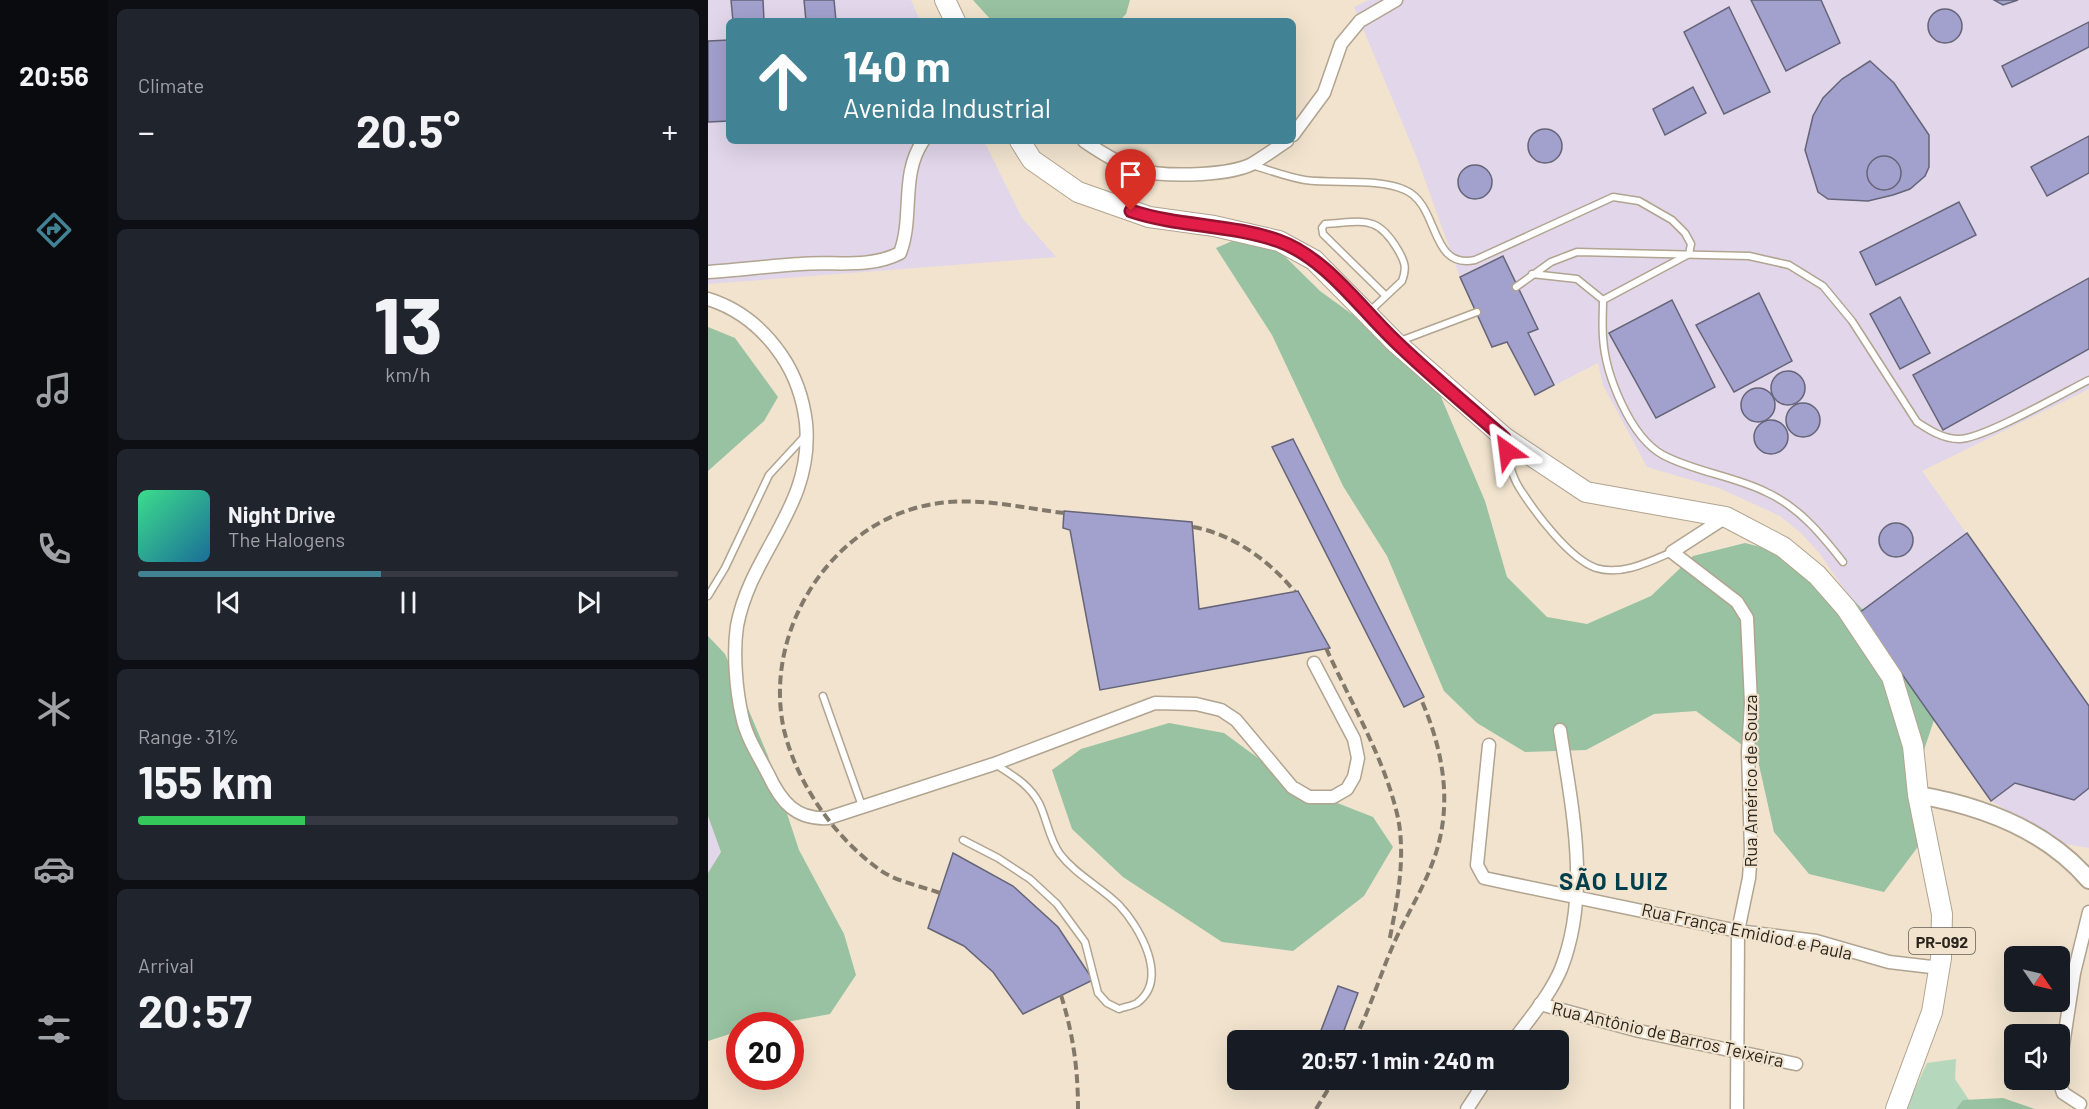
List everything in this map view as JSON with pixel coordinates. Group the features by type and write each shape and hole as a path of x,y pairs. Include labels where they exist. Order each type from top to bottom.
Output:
{"main road":[{"path":"945,0 954,18"},
{"path":"1022,144 1032,160 1078,192 1149,217 1214,226 1279,241 1314,260 1396,343 1504,438 1586,492 1726,517 1783,547 1817,575 1846,608 1892,677 1913,746 1918,795 1952,801 2041,837 2070,858 2089,880"},
{"name":"PR-092","path":"1896,1109 1932,1012 1940,968 1942,914 1918,795"}],"street":[{"path":"1296,131 1324,93 1341,44 1360,21 1396,0"},
{"path":"708,272 803,264 856,264 887,260 900,253 905,239 911,165 922,144"},
{"path":"1089,144 1124,166 1149,174 1214,173 1250,165 1282,144"},
{"path":"708,299 724,304 751,320 774,344 793,372 803,401 808,448 801,480 792,506 747,595 737,627 737,670 742,717 777,792 794,810 811,819 828,818 994,764 1155,703 1196,704 1221,710 1236,720 1292,788 1309,797 1333,797 1347,789 1354,777 1358,758 1354,739 1314,663"},
{"path":"1672,552 1726,517"},
{"name":"Rua Américo de Souza","path":"1672,552 1737,602 1747,618 1751,703 1748,752 1750,851 1749,878 1738,931 1737,1109"},
{"path":"1521,1030 1560,970 1572,935 1579,896 1568,783 1560,730"},
{"name":"Rua França Emidiod e Paula","path":"1489,745 1477,865 1484,878 1738,931 1816,941 1889,962 1940,968"},
{"path":"2066,1024 2074,973 2089,912"},
{"name":"Rua Antônio de Barros Teixeira","path":"1540,1004 1639,1031 1796,1064"},
{"path":"1467,1109 1479,1090"},
{"path":"2062,1090 2080,1104"}],"lane":[{"path":"1250,165 1304,180 1388,186 1405,190 1420,199 1448,256 1462,263 1475,260 1613,197 1639,201 1672,220 1685,233 1691,244 1689,254"},
{"path":"1367,313 1402,281 1405,262 1387,231 1366,222 1325,224 1322,228 1323,234 1385,295"},
{"path":"1516,287 1551,262 1577,252 1749,256 1789,265 1823,286 1852,321 1917,422 1944,436 1968,439 2089,380"},
{"path":"1603,300 1689,254"},
{"path":"1532,274 1577,279 1603,300"},
{"path":"1603,300 1603,339 1612,378 1630,420 1643,440 1663,455 1768,492 1810,521 1843,562"},
{"path":"1396,343 1478,312"},
{"path":"708,596 725,568 769,475 807,434"},
{"path":"1504,438 1509,465 1521,492 1562,543 1579,557 1597,568 1633,568 1672,552"},
{"path":"823,696 862,807"},
{"path":"963,840 998,858 1030,879 1057,904 1085,942 1098,993 1107,1003 1119,1009 1137,1003 1147,988 1151,974 1148,951 1137,930 1120,907 1060,853 1038,803 1022,781 994,764"}],"shaded area":[{"path":"708,0 911,0 919,18 726,18 726,144 985,144 1022,218 1056,257 708,284"},
{"path":"1369,0 2089,0 2089,389 1922,471 2089,706 2089,848 2066,844 1991,801 1820,554 1801,533 1780,516 1719,488 1647,467 1603,385 1598,363 1535,395 1507,342 1492,347 1460,277 1417,158 1354,7"},
{"path":"708,816 721,852 708,873"}],"green space":[{"path":"973,0 1130,0 1126,14 1122,18 989,18"},
{"path":"1258,230 1320,291 1430,371 1485,501 1507,577 1547,617 1587,624 1651,596 1693,556 1745,543 1788,554 1840,587 1911,657 1934,720 1916,774 1920,844 1884,892 1809,874 1774,832 1757,756 1696,711 1654,714 1586,750 1525,752 1477,723 1444,691 1387,556 1343,486 1272,335 1216,248"},
{"path":"708,327 735,338 778,397 764,421 708,471"},
{"path":"708,636 725,654 768,756 799,850 844,934 856,975 830,1014 804,1019 804,1012 726,1012 726,1035 708,1041 708,873 721,852 708,816"},
{"path":"1169,723 1224,733 1299,788 1373,817 1393,847 1364,896 1293,951 1222,942 1123,877 1072,829 1052,770 1081,749"},
{"path":"1956,1059 1955,1079 1975,1109 1906,1109 1927,1063"},
{"path":"2003,1098 2035,1109 1956,1109 1963,1100"}],"building":[{"path":"731,0 763,0 764,18 733,18"},
{"path":"804,0 834,0 836,18 806,18"},
{"path":"1751,0 1821,0 1840,43 1786,71"},
{"path":"1994,0 2018,0 2003,5"},
{"path":"1729,7 1770,92 1724,114 1684,32"},
{"path":"1945,9 1957,14 1962,26 1957,38 1945,43 1933,38 1928,26 1933,14"},
{"path":"2089,22 2089,47 2012,87 2002,66"},
{"path":"726,40 726,121 708,122 708,41"},
{"path":"1870,61 1894,83 1929,135 1929,167 1925,176 1910,189 1893,195 1868,201 1828,199 1818,192 1805,150 1813,116 1823,98 1842,79"},
{"path":"1693,87 1706,113 1665,135 1653,109"},
{"path":"1545,129 1557,134 1562,146 1557,158 1545,163 1533,158 1528,146 1533,134"},
{"path":"2089,136 2089,173 2047,196 2031,167"},
{"path":"1884,156 1896,161 1901,173 1896,185 1884,190 1872,185 1867,173 1872,161"},
{"path":"1475,165 1487,170 1492,182 1487,194 1475,199 1463,194 1458,182 1463,170"},
{"path":"1959,202 1976,235 1876,285 1860,252"},
{"path":"1503,256 1538,329 1528,333 1554,385 1535,395 1507,342 1492,347 1460,277"},
{"path":"2089,278 2089,349 1943,430 1913,375"},
{"path":"1759,293 1792,361 1734,392 1696,325"},
{"path":"1900,297 1930,353 1900,369 1870,314"},
{"path":"1672,300 1715,387 1656,418 1609,333"},
{"path":"1788,371 1800,376 1805,388 1800,400 1788,405 1776,400 1771,388 1776,376"},
{"path":"1758,388 1770,393 1775,405 1770,417 1758,422 1746,417 1741,405 1746,393"},
{"path":"1803,403 1815,408 1820,420 1815,432 1803,437 1791,432 1786,420 1791,408"},
{"path":"1771,420 1783,425 1788,437 1783,449 1771,454 1759,449 1754,437 1759,425"},
{"path":"1293,439 1424,697 1404,707 1272,447"},
{"path":"1064,511 1192,522 1199,609 1298,591 1330,648 1100,690 1070,530 1063,528"},
{"path":"1896,523 1908,528 1913,540 1908,552 1896,557 1884,552 1879,540 1884,528"},
{"path":"1967,533 2089,706 2089,788 2074,800 2015,783 1991,801 1859,613"},
{"path":"953,853 1013,886 1058,927 1093,980 1023,1014 993,972 964,946 928,928"},
{"path":"1338,986 1358,993 1344,1030 1321,1030"}],"railway":[{"path":"940,893 901,881 880,870 863,857 833,826 808,790 798,770 784,730 780,694 783,658 793,624 809,592 830,563 856,539 886,520 919,507 955,502 991,503 1064,513"},
{"path":"1193,527 1222,536 1250,550 1295,592"},
{"path":"1326,648 1385,774 1398,818 1401,865 1389,942"},
{"path":"1359,1030 1394,943 1428,874 1439,843 1443,822 1443,780 1440,760 1436,739 1421,699"},
{"path":"1061,995 1074,1051 1078,1109"},
{"path":"1316,1109 1328,1090"}],"district":[{"name":"SÃO LUIZ","path":"1614,880"}],"route":[{"path":"1131,211 1149,217 1214,226 1279,241 1314,260 1396,343 1504,438 1507,451"}]}
